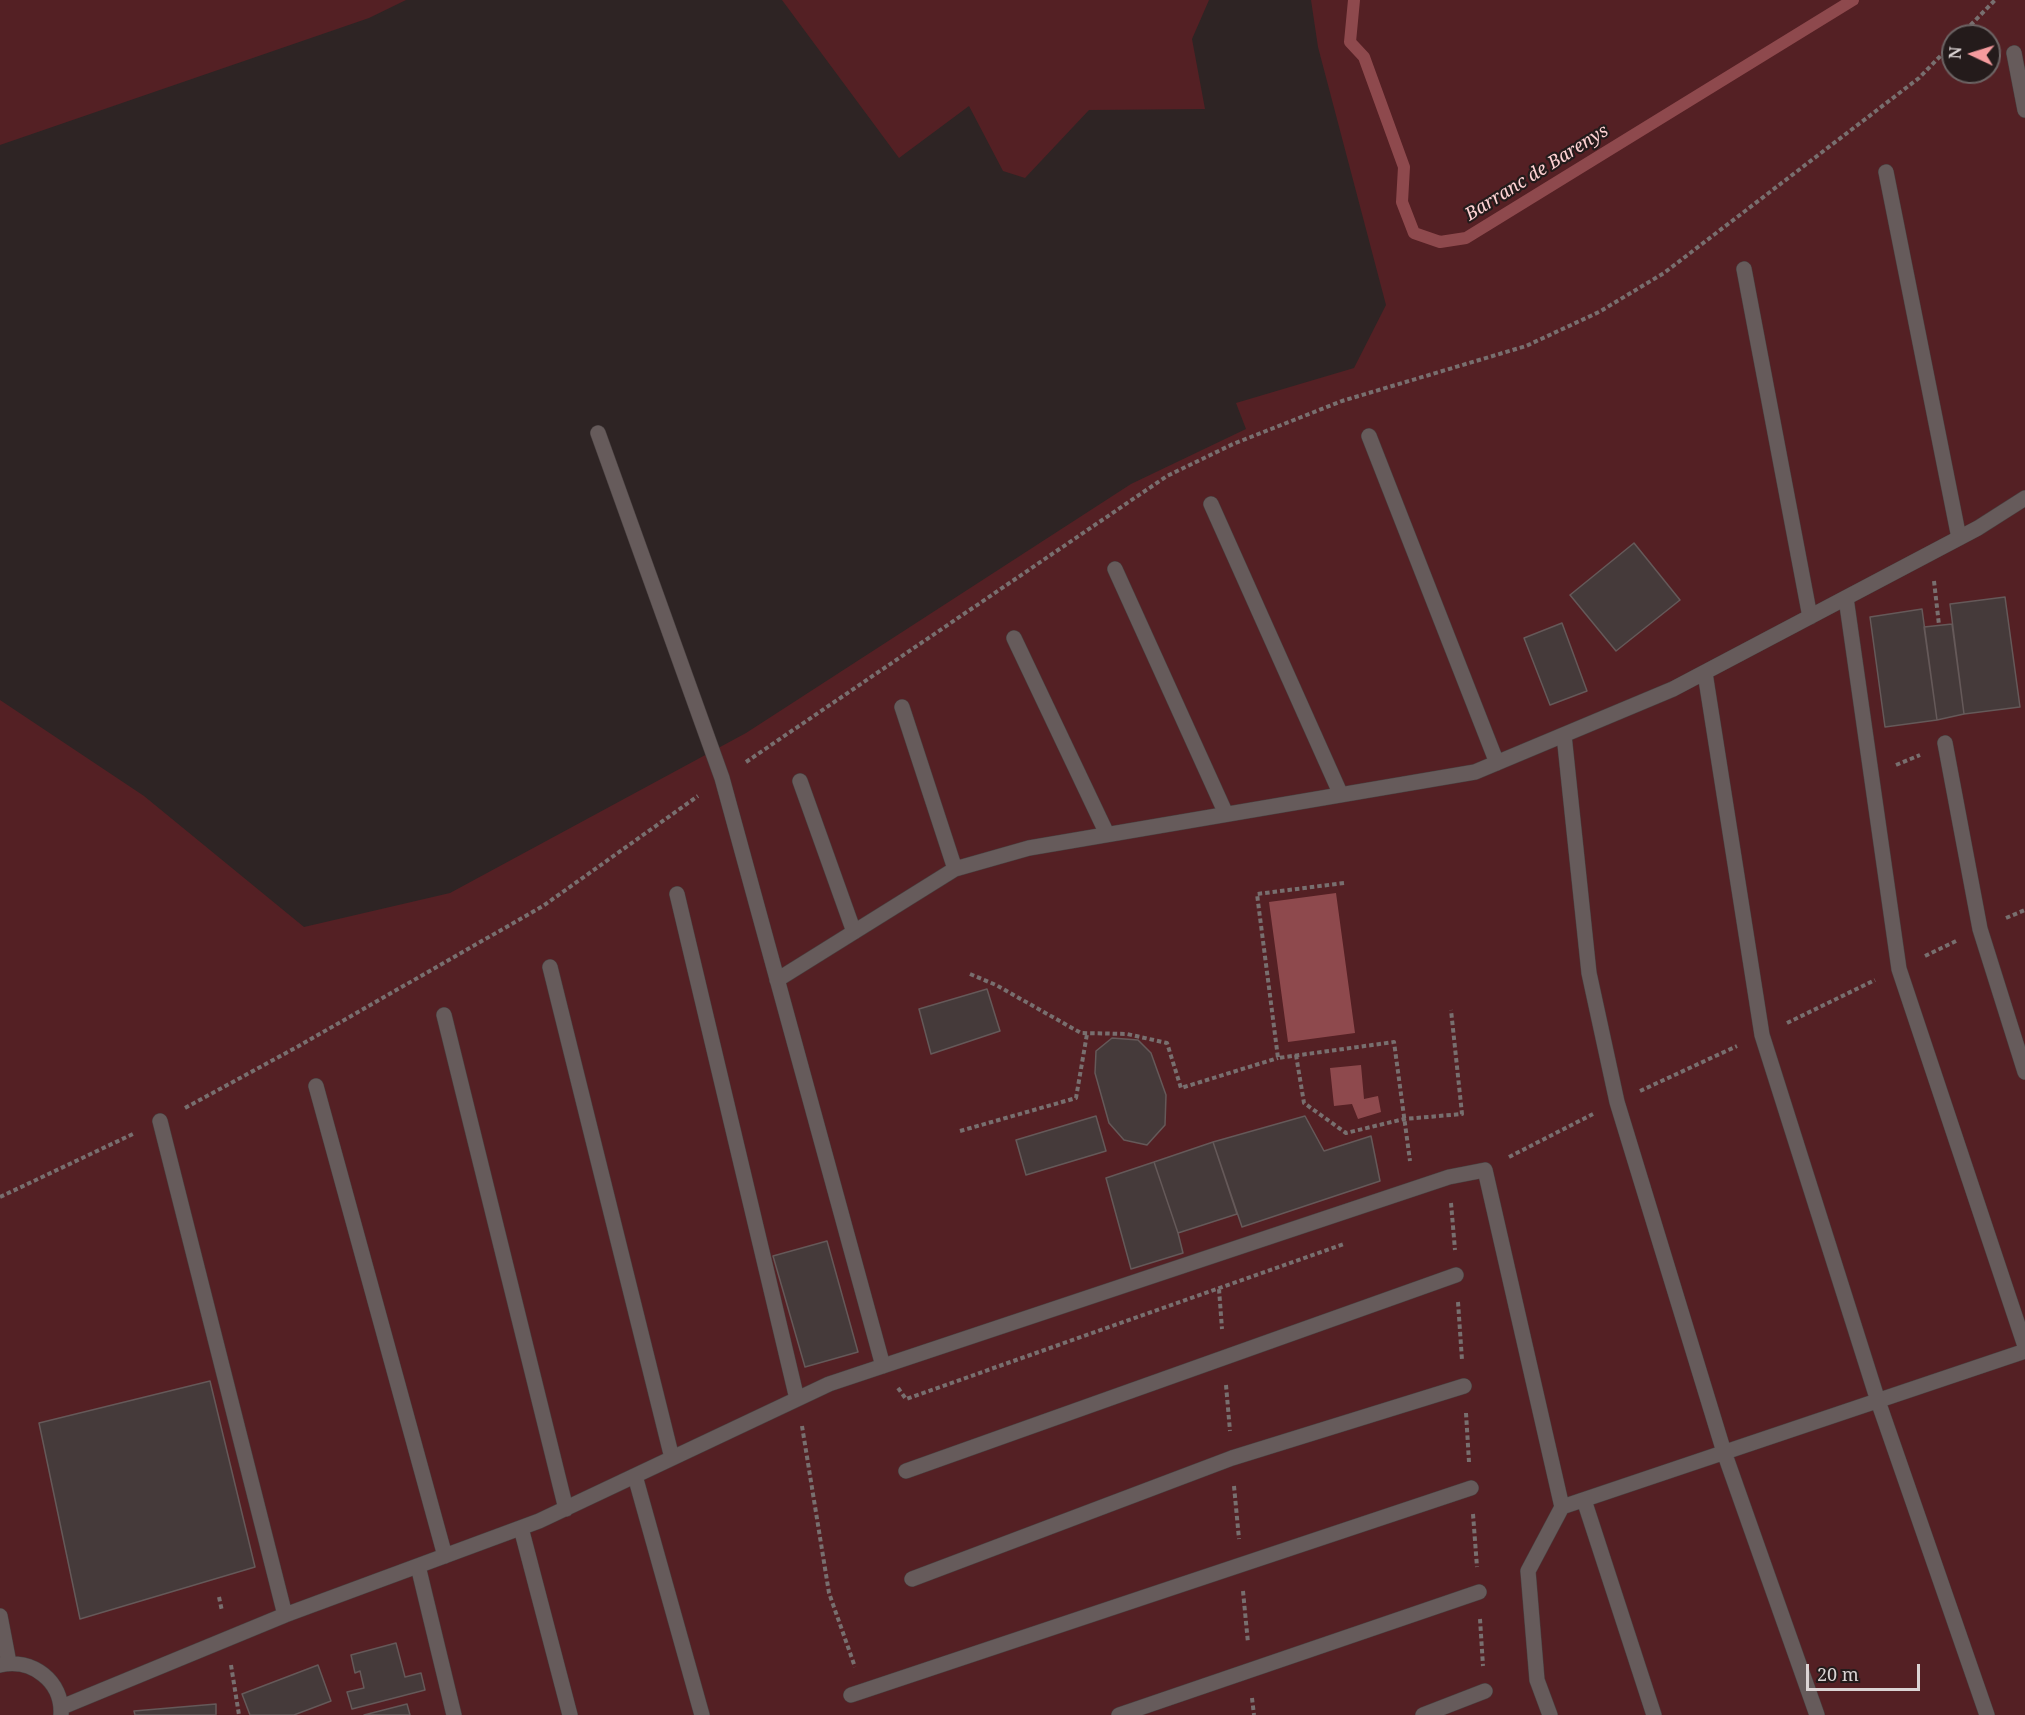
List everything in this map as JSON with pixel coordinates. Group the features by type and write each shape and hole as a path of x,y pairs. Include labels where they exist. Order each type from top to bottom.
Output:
{"lane":[{"path":"2014,53 2025,110"},
{"path":"1886,172 1959,538"},
{"path":"1744,269 1810,617"},
{"path":"598,433 722,778 883,1366"},
{"path":"1369,436 1497,763"},
{"path":"777,980 955,869 1029,848 1475,772 1673,689 1932,553 2025,498"},
{"path":"1211,504 1341,795"},
{"path":"1115,569 1226,814"},
{"path":"1846,598 1899,969 2025,1346"},
{"path":"1014,638 1107,834"},
{"path":"1705,673 1762,1035 1878,1401 1987,1715"},
{"path":"902,707 955,869"},
{"path":"1564,735 1589,973 1617,1102 1724,1452 1816,1715"},
{"path":"1945,743 1980,929 2025,1072"},
{"path":"800,781 854,932"},
{"path":"677,894 797,1399"},
{"path":"550,967 672,1458"},
{"path":"444,1015 566,1509"},
{"path":"316,1086 445,1556"},
{"path":"160,1121 285,1615"},
{"path":"0,1616 5,1664 24,1664 38,1670 50,1680 57,1692 61,1711 285,1615 521,1528 566,1509 829,1384 1449,1177 1485,1170 1562,1507 1528,1571 1537,1680 1550,1715"},
{"path":"906,1471 1456,1275"},
{"path":"1562,1507 2025,1351"},
{"path":"912,1579 1232,1458 1464,1386"},
{"path":"635,1476 702,1715"},
{"path":"851,1695 1471,1488"},
{"path":"1584,1500 1654,1715"},
{"path":"521,1528 570,1715"},
{"path":"418,1566 454,1715"},
{"path":"1119,1715 1479,1592"},
{"path":"1423,1715 1485,1691"}],"path":[{"path":"1972,24 1995,0"},
{"path":"1932,553 1939,625"},
{"path":"1871,776 1945,743"},
{"path":"1278,1058 1257,894 1344,883"},
{"path":"1485,1170 1617,1102 1762,1035 1980,929 2025,910"},
{"path":"970,974 1081,1033 1127,1034 1167,1043 1181,1088 1278,1058 1394,1042 1413,1189"},
{"path":"1296,1055 1304,1103 1346,1133 1404,1119 1462,1114 1451,1010"},
{"path":"960,1131 1076,1098 1087,1034"},
{"path":"1449,1177 1485,1691"},
{"path":"1441,1209 1452,1205"},
{"path":"883,1366 906,1399 1352,1241"},
{"path":"797,1399 829,1593 855,1667 851,1695"}],"shaded area":[{"path":"0,0 406,0 369,18 0,145"},
{"path":"782,0 1209,0 1192,39 1205,109 1089,110 1025,178 1003,171 969,106 899,158"},
{"path":"1311,0 2025,0 2025,1715 0,1715 0,700 144,796 304,927 450,893 746,733 1131,484 1246,429 1236,403 1354,368 1386,305 1318,47"},
{"path":"1336,893 1355,1033 1288,1042 1269,902"},
{"path":"1361,1065 1364,1099 1378,1096 1381,1112 1358,1119 1352,1104 1334,1106 1330,1068"}],"building":[{"path":"1634,543 1680,600 1616,651 1570,595"},
{"path":"2005,597 2020,707 1964,714 1950,604"},
{"path":"1922,609 1937,720 1885,727 1870,617"},
{"path":"1562,623 1587,691 1550,705 1524,638"},
{"path":"1952,624 1964,714 1937,720 1924,627"},
{"path":"987,989 1000,1031 931,1054 919,1009"},
{"path":"1112,1038 1138,1040 1151,1053 1166,1095 1165,1125 1147,1145 1124,1140 1109,1123 1095,1073 1096,1051"},
{"path":"1096,1116 1106,1151 1026,1175 1016,1140"},
{"path":"1305,1116 1324,1151 1371,1136 1380,1181 1242,1227 1213,1142"},
{"path":"1213,1142 1237,1214 1178,1233 1154,1162"},
{"path":"1154,1162 1183,1253 1131,1269 1106,1178"},
{"path":"827,1241 858,1352 805,1367 773,1256"},
{"path":"210,1381 255,1567 80,1619 39,1423"},
{"path":"396,1643 405,1677 421,1673 425,1690 352,1709 347,1692 364,1688 360,1671 355,1673 351,1655"},
{"path":"318,1665 331,1701 294,1715 250,1715 242,1694"},
{"path":"216,1704 216,1715 135,1715 134,1711"},
{"path":"407,1704 410,1715 364,1715"}],"waterway":[{"name":"Barranc de Barenys","path":"1354,0 1350,42 1364,57 1404,167 1402,202 1414,233 1440,242 1466,238 1853,0"}]}
